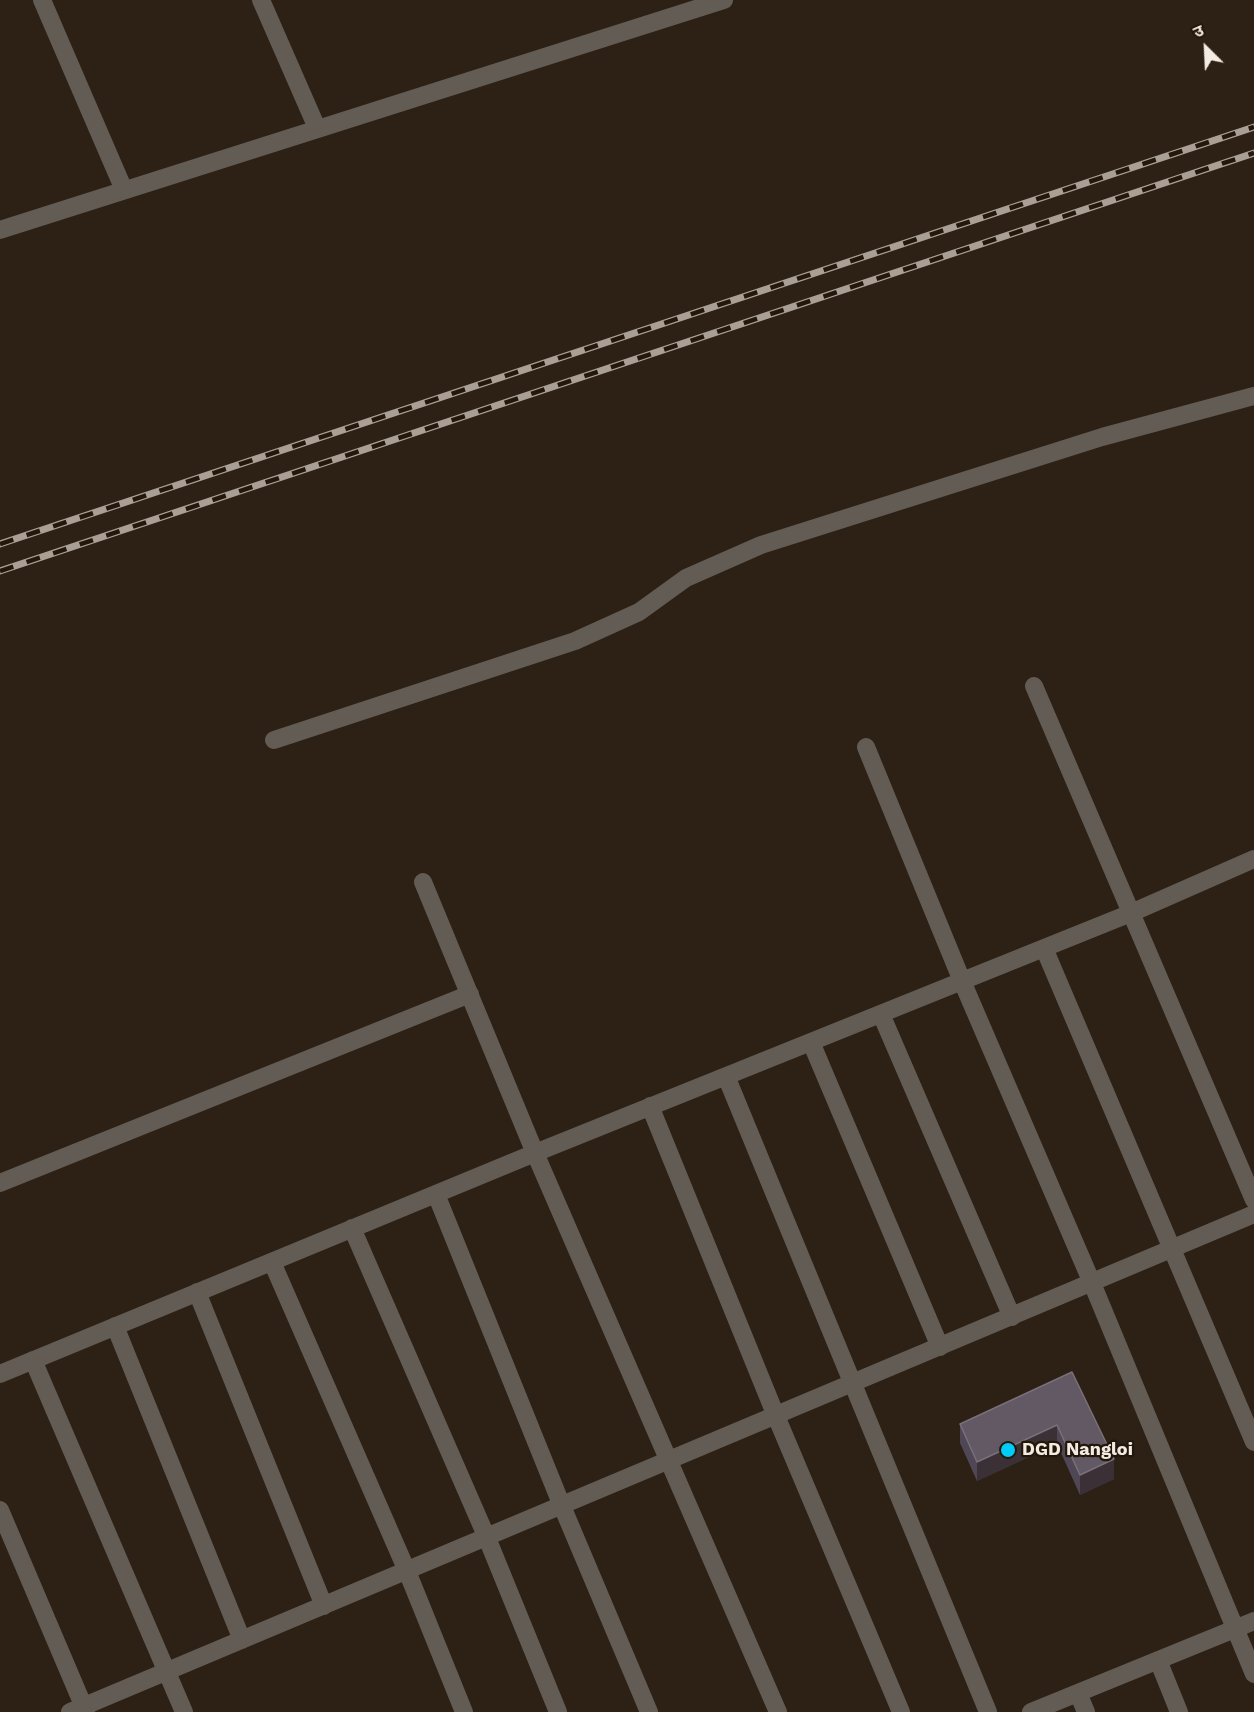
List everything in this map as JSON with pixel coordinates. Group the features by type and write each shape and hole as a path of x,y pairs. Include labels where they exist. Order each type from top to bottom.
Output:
{"street":[{"path":"42,0 124,190"},
{"path":"261,0 317,128"},
{"path":"0,230 724,0"},
{"path":"274,740 575,641 639,612 686,578 761,545 1102,437 1254,396"},
{"path":"1034,686 1254,1200"},
{"path":"866,747 1254,1674"},
{"path":"0,1374 650,1106 1131,913 1254,859"},
{"path":"423,882 535,1153 778,1712"},
{"path":"1044,948 1254,1442"},
{"path":"0,1183 470,994"},
{"path":"881,1014 1012,1317"},
{"path":"811,1042 940,1347"},
{"path":"726,1076 988,1712"},
{"path":"650,1106 776,1416 901,1712"},
{"path":"436,1194 562,1506 649,1712"},
{"path":"0,1510 80,1710 1254,1214"},
{"path":"352,1228 487,1538 558,1712"},
{"path":"272,1262 407,1571 464,1712"},
{"path":"197,1292 324,1606"},
{"path":"115,1326 242,1640"},
{"path":"33,1360 184,1712"},
{"path":"1030,1712 1254,1620"},
{"path":"1158,1660 1179,1712"},
{"path":"1078,1693 1086,1712"}],"building":[{"path":"1072,1372 1114,1459 1080,1475 1057,1425 977,1462 960,1424"}],"railway":[{"path":"0,544 1254,127"},
{"path":"0,571 1254,153"}],"place":[{"name":"DGD Nangloi","path":"1008,1450"}]}
